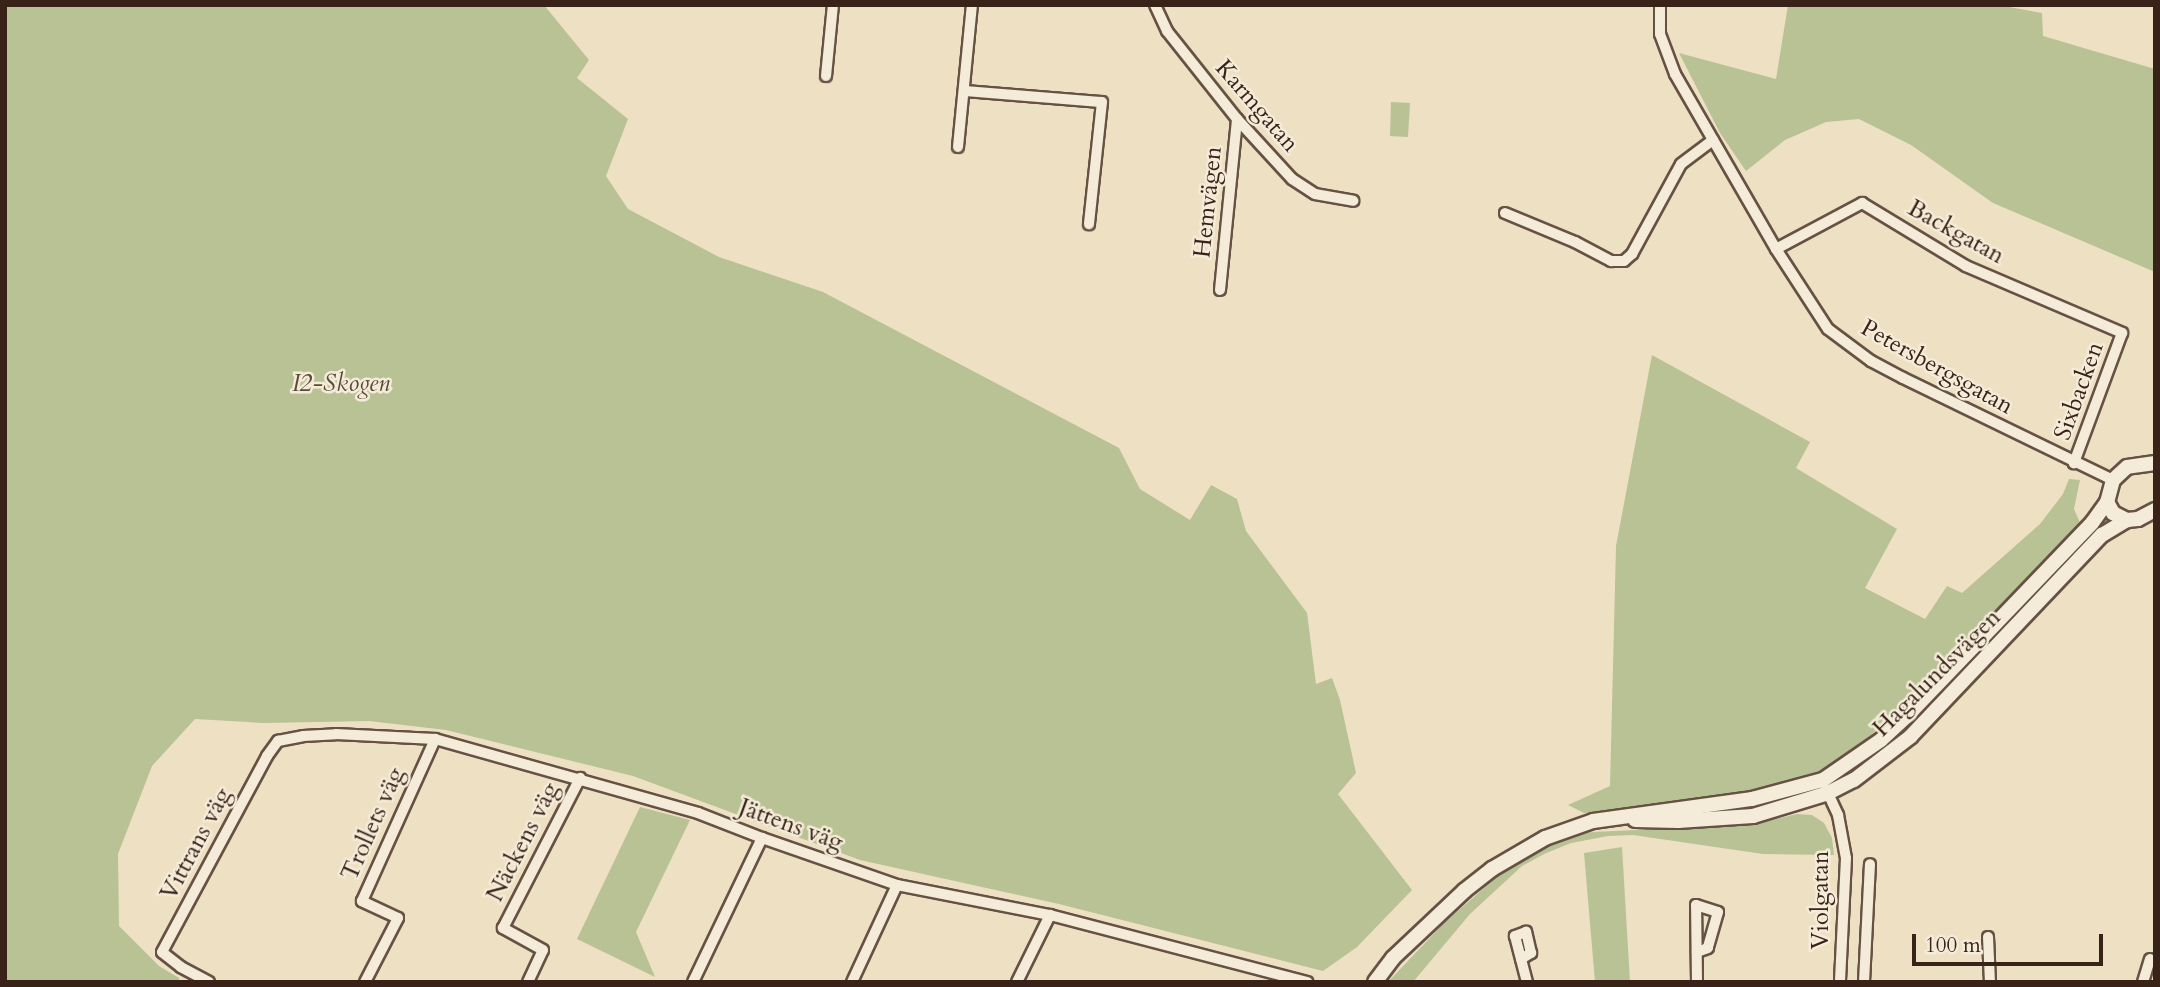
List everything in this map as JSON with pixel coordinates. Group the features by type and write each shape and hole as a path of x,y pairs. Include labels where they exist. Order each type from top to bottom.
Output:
{"street":[{"path":"827,76 833,5"},
{"path":"958,147 972,5"},
{"name":"Karmgatan","path":"1155,5 1167,31 1237,118 1304,190 1353,201"},
{"name":"Petersbergsgatan","path":"1660,5 1660,34 1675,74 1776,249 1828,329 1871,361 2113,480"},
{"path":"964,91 1102,102 1089,224"},
{"name":"Hemvägen","path":"1220,290 1237,118"},
{"path":"1505,214 1564,236 1612,261 1624,261 1632,254 1681,164 1713,140"},
{"name":"Backgatan","path":"1776,249 1852,205 1862,203 1966,266 2122,332"},
{"name":"Sixbacken","path":"2074,463 2122,332"},
{"path":"2127,520 2113,513 2107,502 2113,480 2127,467 2154,462"},
{"name":"Hagalundsvägen","path":"1825,787 1906,717 2092,523 2107,502"},
{"name":"Hagalundsvägen","path":"1375,982 1393,958 1434,918 1492,869 1545,838 1569,828 1627,818 1638,821 1678,821 1753,816 1825,787 1854,780 1910,737 2102,535 2127,520 2154,512"},
{"name":"Jättens väg","path":"267,755 278,741 303,736 435,739 698,813 897,885 1050,915 1307,982"},
{"name":"Trollets väg","path":"365,982 398,918 362,901 435,739"},
{"name":"Vittrans väg","path":"209,982 181,967 162,952 267,755"},
{"name":"Näckens väg","path":"528,982 543,950 503,928 580,778"},
{"name":"Violgatan","path":"1825,787 1838,815 1846,858 1840,982"},
{"path":"693,982 762,838"},
{"name":"Violgatan","path":"1864,982 1870,864"},
{"path":"852,982 897,885"},
{"path":"1017,982 1050,915"},
{"path":"1988,937 1990,982"},
{"path":"1697,952 1697,982"},
{"path":"1521,959 1527,982"},
{"path":"2143,982 2150,959"}],"green space":[{"name":"I2-Skogen","path":"5,5 544,5 589,60 577,78 628,119 606,176 628,209 719,257 823,292 1119,448 1140,489 1190,520 1211,485 1237,499 1246,531 1307,613 1316,684 1332,678 1340,700 1356,773 1338,794 1412,890 1357,947 1323,971 1059,904 860,860 633,776 446,730 369,721 264,723 195,719 152,766 118,854 119,926 159,966 179,978 179,982 5,982"},
{"path":"1788,5 1998,5 2042,13 2043,36 2155,69 2155,272 1993,203 1911,145 1859,119 1826,122 1785,140 1746,171 1720,133 1679,53 1776,79"},
{"path":"1391,102 1410,103 1408,137 1390,136"},
{"path":"1652,355 1810,442 1796,468 1897,529 1865,588 1925,619 1947,586 1962,593 2040,524 2063,494 2069,479 2080,480 2074,509 2081,525 1867,739 1816,773 1740,793 1584,813 1568,805 1610,786 1616,546"},
{"path":"640,807 690,820 636,932 655,977 577,939"},
{"path":"1797,814 1812,815 1824,823 1832,838 1834,855 1763,854 1633,835 1608,836 1571,843 1544,854 1522,866 1470,914 1413,982 1388,982 1444,923 1498,876 1529,855 1569,836 1592,832 1750,825"},
{"path":"1622,847 1630,982 1595,982 1584,853"}]}
